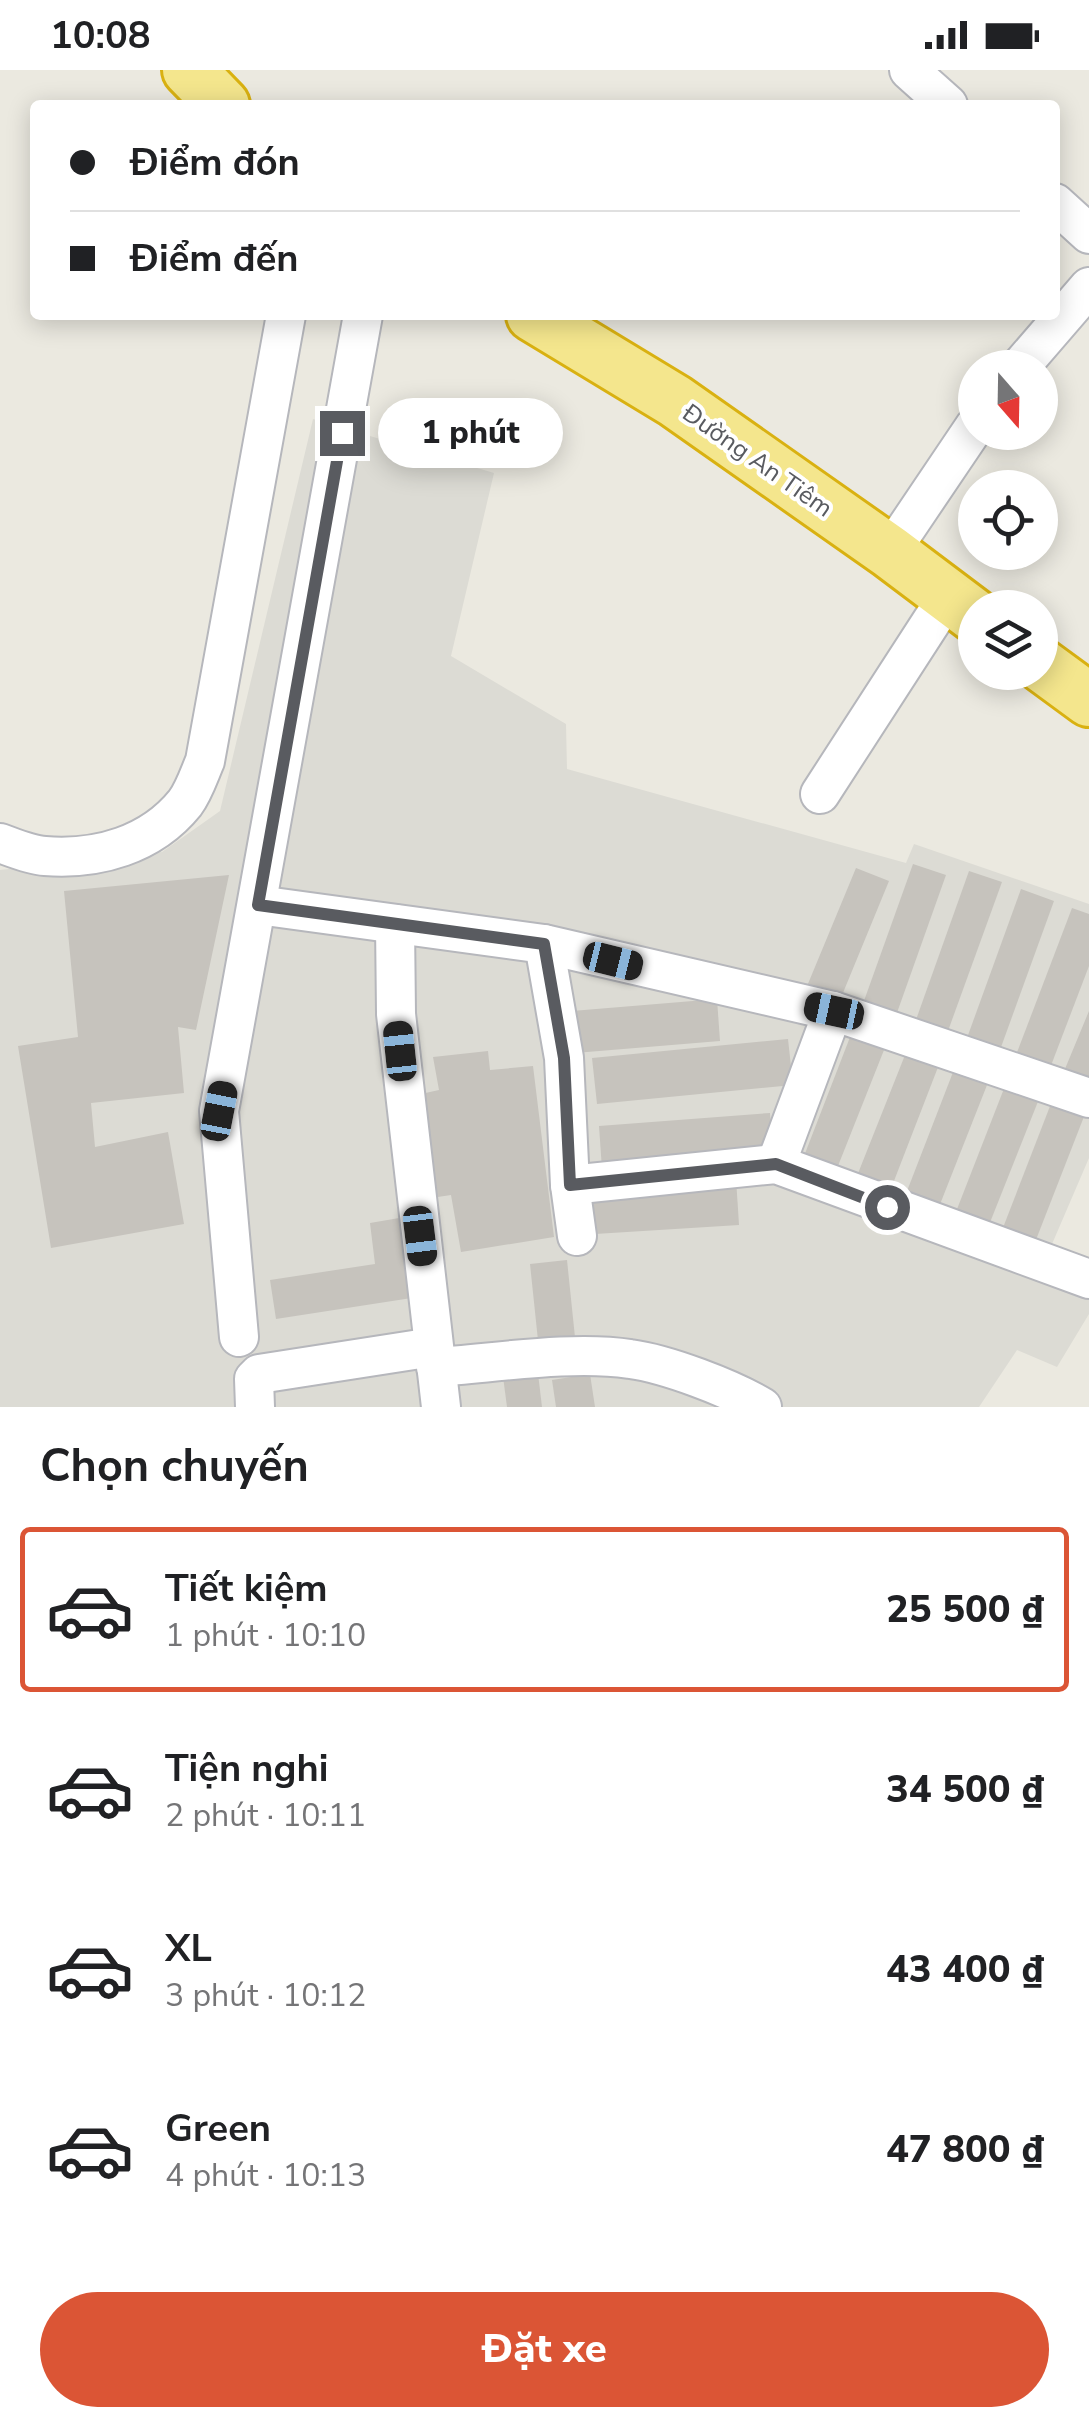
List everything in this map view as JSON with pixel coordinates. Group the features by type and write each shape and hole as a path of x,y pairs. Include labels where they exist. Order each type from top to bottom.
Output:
{"highway":[{"path":"190,70 218,100"},
{"name":"Đường An Tiêm","path":"541,320 676,402 958,603"},
{"path":"1058,677 1089,700"}],"street":[{"path":"909,70 942,100"},
{"path":"1060,208 1089,234"},
{"path":"1035,350 1089,287"},
{"path":"0,843 42,856 92,854 130,846 162,828 187,800 205,761 285,320"},
{"path":"240,1336 219,1111 362,320"},
{"path":"890,552 959,450"},
{"path":"820,794 958,611"},
{"path":"258,905 544,944 834,1011 1089,1098"},
{"path":"395,924 396,1014 440,1407"},
{"path":"544,944 564,1058 570,1185 577,1236"},
{"path":"776,1164 834,1011"},
{"path":"570,1185 776,1164 1089,1279"},
{"path":"255,1407 254,1379 259,1374 434,1357 628,1358 664,1367 762,1407"}],"shaded area":[{"path":"313,419 494,473 451,656 566,724 567,769 906,863 914,844 1089,904 1089,1158 1046,1258 1089,1278 1089,1314 1057,1367 1017,1350 979,1407 0,1407 0,870 162,852 220,811"}],"building":[{"path":"913,864 946,875 893,1024 860,1012"},
{"path":"856,868 889,881 838,1005 805,991"},
{"path":"969,871 1002,882 944,1042 912,1031"},
{"path":"229,875 196,1030 178,1027 184,1093 91,1103 95,1147 168,1132 184,1224 51,1248 18,1046 78,1037 64,891"},
{"path":"1021,889 1054,901 996,1061 963,1049"},
{"path":"1072,908 1089,914 1089,966 1047,1076 1013,1063"},
{"path":"717,999 720,1041 575,1053 572,1011"},
{"path":"1089,1011 1089,1092 1060,1081"},
{"path":"852,1032 886,1045 832,1181 799,1169"},
{"path":"788,1039 793,1085 597,1104 592,1058"},
{"path":"907,1050 940,1062 887,1199 853,1186"},
{"path":"488,1051 490,1070 533,1066 554,1237 461,1252 451,1195 431,1198 421,1094 439,1090 433,1057"},
{"path":"955,1067 989,1080 935,1217 902,1204"},
{"path":"1005,1086 1039,1099 985,1235 952,1222"},
{"path":"1052,1101 1085,1114 1032,1250 999,1238"},
{"path":"770,1113 773,1156 602,1169 599,1126"},
{"path":"736,1178 739,1225 595,1234 592,1187"},
{"path":"405,1217 418,1297 276,1319 270,1280 375,1264 370,1223"},
{"path":"567,1260 576,1347 539,1350 530,1264"},
{"path":"537,1365 542,1407 507,1407 502,1369"},
{"path":"590,1374 595,1407 556,1407 552,1380"}],"route":[{"path":"342,433 258,905 544,944 564,1058 570,1185 776,1164 887,1207"}]}
